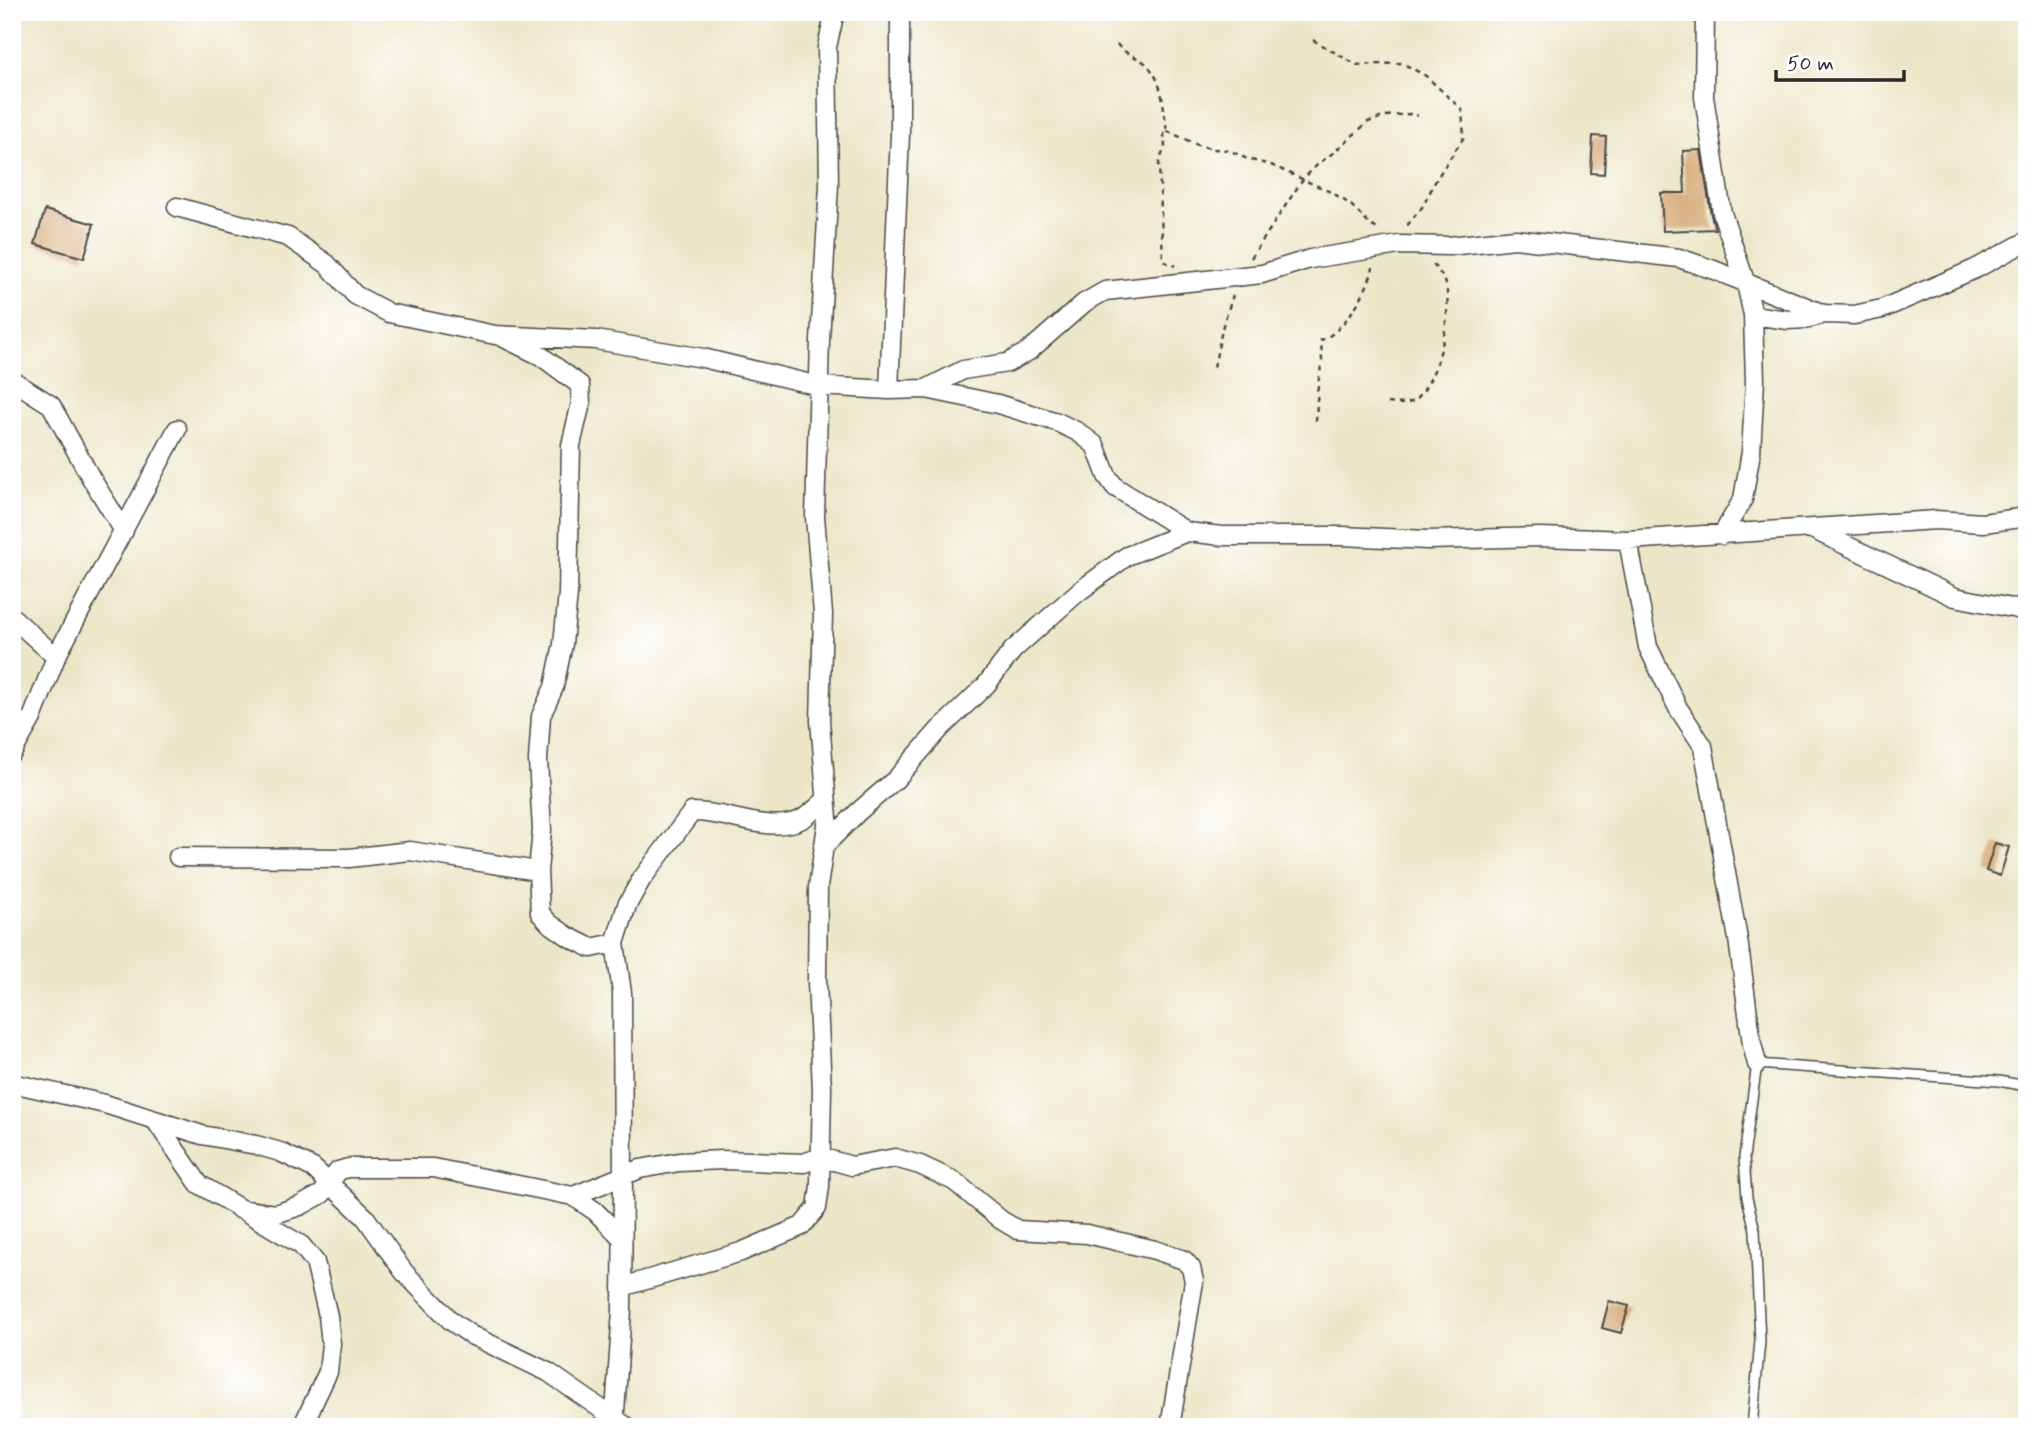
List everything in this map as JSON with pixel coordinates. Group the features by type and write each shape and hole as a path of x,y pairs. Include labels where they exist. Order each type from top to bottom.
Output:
{"street":[{"path":"622,1287 741,1252 802,1226 817,1208 822,1089 817,981 818,900 828,818 820,721 822,614 815,517 830,185 827,47 835,12"},
{"path":"889,390 900,134 900,12"},
{"path":"1705,12 1704,97 1722,213 1746,284 1753,315 1755,381 1751,452 1743,499 1722,535"},
{"path":"177,207 288,237 327,264 355,295 389,313 495,335 596,340 703,358 819,386 926,389 998,404 1057,422 1078,432 1095,445 1107,476 1115,487 1188,532 1222,536 1342,536 1428,540 1541,537 1628,540 1937,520 1983,523 2027,517"},
{"path":"926,389 963,370 1007,363 1029,351 1084,303 1105,292 1262,274 1310,259 1399,244 1449,246 1515,239 1679,258 1824,314"},
{"path":"1753,315 1788,320 1824,314 1854,315 1882,309 1975,268 2027,241"},
{"path":"495,335 541,356 580,385 581,403 571,445 568,594 563,644 554,687 541,716 538,760 542,830 538,871 540,913 549,923 590,948 615,943"},
{"path":"12,380 51,405 124,531"},
{"path":"12,753 27,728 56,657 177,429"},
{"path":"1809,527 1955,597 2027,611"},
{"path":"824,847 858,812 896,779 940,729 986,685 1013,650 1077,593 1127,556 1188,532"},
{"path":"1628,540 1648,647 1678,708 1703,746 1738,939 1752,1044 1758,1064"},
{"path":"12,617 56,657"},
{"path":"618,1424 622,1287 622,993 615,943 627,905 665,845 692,812 707,812 769,825 800,820 826,800"},
{"path":"178,857 349,858 410,850 538,871"},
{"path":"12,1083 105,1104 202,1135 256,1145 313,1168 331,1182 365,1217 404,1272 452,1321 471,1335 548,1372 618,1424"},
{"path":"155,1120 199,1184 301,1245 315,1262 328,1316 331,1344 328,1372 302,1427"},
{"path":"573,1196 640,1168 679,1161 804,1163 820,1157 852,1166 895,1158 920,1165 954,1181 1001,1220 1018,1230 1087,1234 1155,1250 1184,1260 1191,1268 1194,1281 1170,1427"},
{"path":"239,1209 275,1214 300,1206 322,1195 338,1171 348,1168 433,1168 573,1196 595,1211 622,1238"}],"lane":[{"path":"1752,1427 1760,1341 1755,1230 1747,1198 1744,1157 1758,1064 1999,1081 2020,1085 2027,1082"}],"path":[{"path":"1313,40 1357,65 1402,63 1426,76 1462,110 1464,137 1437,178 1423,206 1388,246 1379,252 1368,285 1348,320 1321,341 1322,361 1316,421"},
{"path":"1117,44 1121,50 1143,61 1154,74 1161,90 1167,131 1164,134 1159,163 1163,261 1184,270"},
{"path":"1214,367 1223,325 1240,277 1303,179 1368,122 1387,116 1418,116"}],"building":[{"path":"1593,136 1606,137 1604,174 1591,173"},
{"path":"1701,150 1715,229 1663,231 1661,193 1685,193 1683,151"},
{"path":"45,210 94,224 84,258 35,244"},
{"path":"1995,843 2009,847 2000,876 1986,871"},
{"path":"1609,1301 1629,1306 1621,1333 1602,1328"}]}
